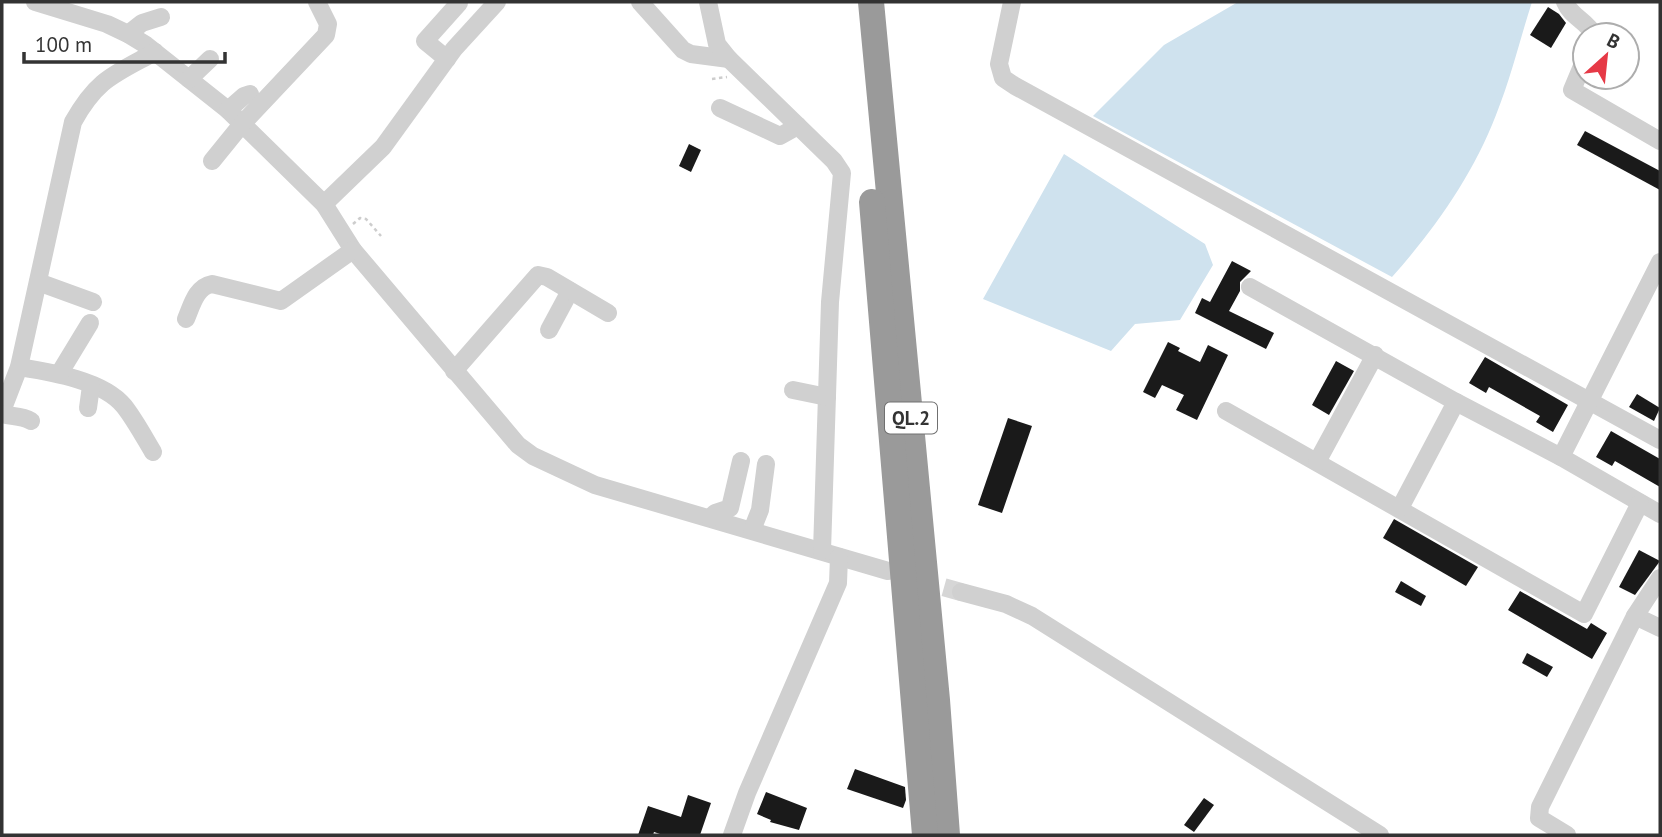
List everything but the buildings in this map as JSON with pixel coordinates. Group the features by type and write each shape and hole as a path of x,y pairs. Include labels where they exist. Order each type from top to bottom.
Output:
{"highway":[{"name":"QL.2","path":"856,2 925,835"},
{"name":"QL.2","path":"871,2 936,686 947,835"}],"street":[{"path":"35,2 107,24 128,34 228,110 324,204 353,250 518,445 533,456 595,485 888,571"},
{"path":"212,161 242,124 326,35 328,24 317,2"},
{"path":"324,204 383,147 447,60 497,2"},
{"path":"640,2 683,50 691,54 729,59"},
{"path":"708,2 718,44 729,59 834,161 842,173 830,302 827,397 831,554 838,583 747,793 732,835"},
{"path":"1012,2 999,64 1003,78 1660,440"},
{"path":"1565,2 1570,12 1581,21"},
{"path":"447,60 425,41 459,3"},
{"path":"128,34 142,23 162,17"},
{"path":"31,421 22,416 13,417 2,412 19,366 73,122 87,97 99,85 155,52"},
{"path":"189,79 210,59"},
{"path":"1574,91 1660,141"},
{"path":"228,110 250,94"},
{"path":"720,108 780,136 798,126"},
{"path":"186,319 199,291 206,285 212,284 281,301 353,250"},
{"path":"1561,457 1660,262"},
{"path":"454,371 538,275 547,277 608,313"},
{"path":"38,282 93,302"},
{"path":"1250,287 1660,514"},
{"path":"549,330 570,291"},
{"path":"60,374 90,323"},
{"path":"1317,462 1375,355"},
{"path":"19,366 60,374 115,397 124,406 153,452"},
{"path":"88,408 91,386"},
{"path":"793,390 827,397"},
{"path":"1400,508 1456,402"},
{"path":"1226,411 1584,614 1640,503"},
{"path":"710,518 715,513 730,508 741,461"},
{"path":"752,530 760,510 766,464"},
{"path":"1567,835 1539,818 1540,807 1635,616 1660,578"},
{"path":"961,593 1006,604 1031,616 1380,835"},
{"path":"1635,616 1660,628"}],"path":[{"path":"341,231 363,217 381,236"}],"water":[{"path":"1238,2 1532,2 1511,73 1476,159 1437,221 1392,277 1093,116 1164,45"},
{"path":"1064,154 1205,244 1213,265 1180,320 1135,324 1111,351 983,299"}],"tunnel":[{"path":"918,580 961,592"}]}
